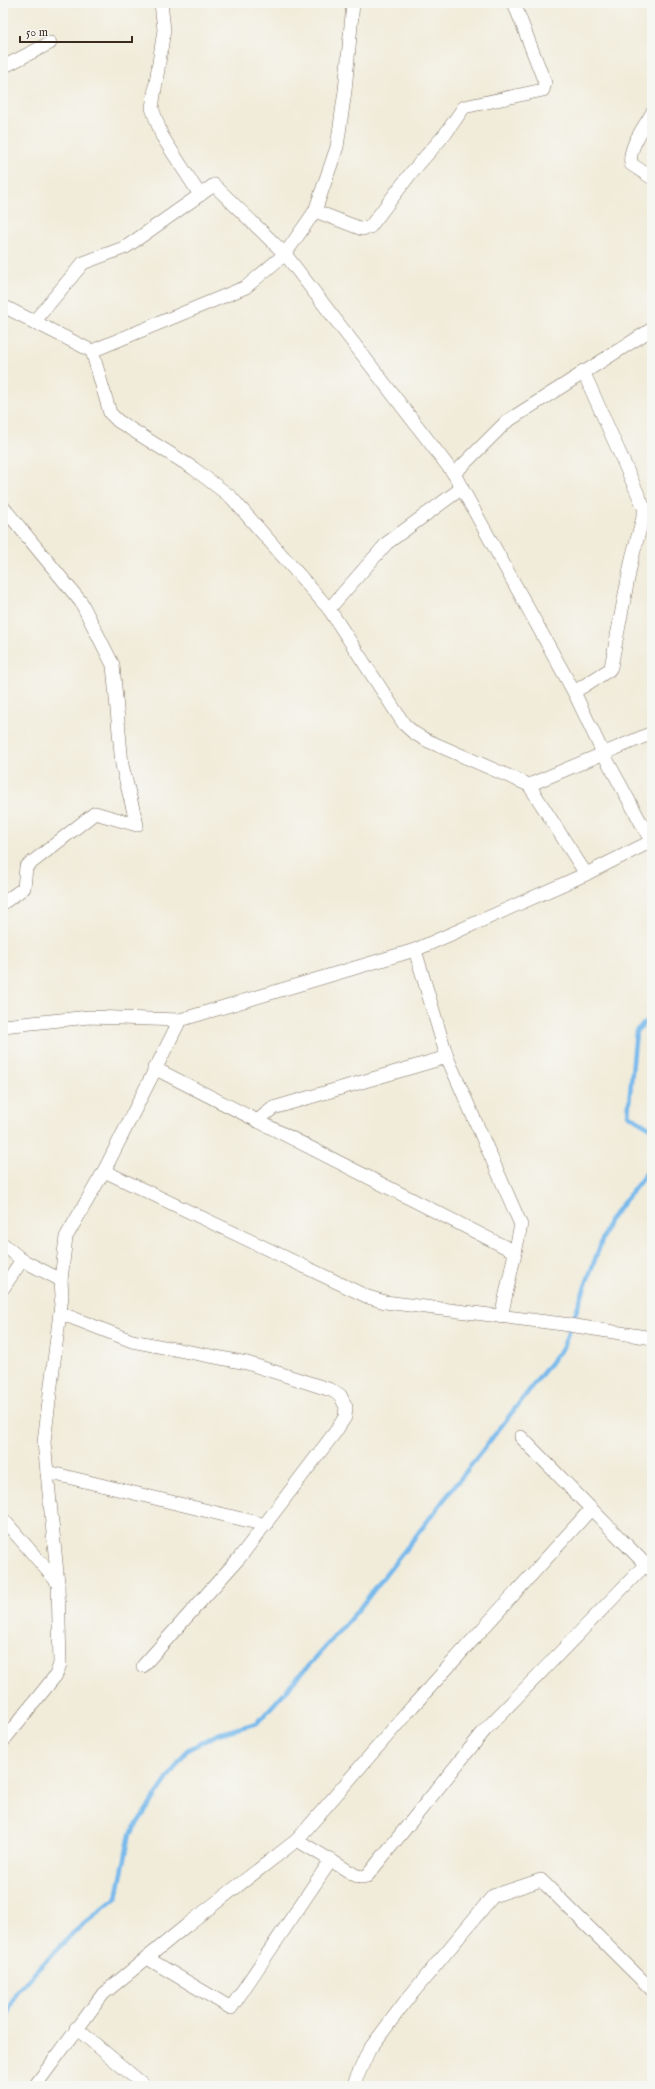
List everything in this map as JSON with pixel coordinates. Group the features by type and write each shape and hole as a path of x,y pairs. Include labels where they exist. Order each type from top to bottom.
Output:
{"street":[{"path":"161,3 164,30 152,108 162,136 200,195"},
{"path":"3,306 33,323 92,351 246,287 285,254 315,211 336,147 345,91 353,3"},
{"path":"315,211 362,229 370,227 410,173 446,133 464,107 543,90 545,83 514,3"},
{"path":"3,67 50,43"},
{"path":"652,113 632,149 630,157 631,164 652,178"},
{"path":"3,1026 89,1017 180,1020 416,950 586,874 652,841 603,753 574,692 454,474 285,254 214,185 126,247 83,263 33,323"},
{"path":"454,474 506,422 583,371 652,329"},
{"path":"92,351 110,412 118,421 193,468 230,497 329,609 404,724 414,733 529,785 586,874"},
{"path":"574,692 611,666 632,558 648,512 583,371"},
{"path":"329,609 386,543 462,488"},
{"path":"3,507 81,602 112,665 122,765 137,825 95,813 26,868 24,888 3,903"},
{"path":"529,785 652,733"},
{"path":"416,950 447,1057 521,1225 501,1317"},
{"path":"3,1740 56,1674 60,1656 58,1583 44,1442 62,1296 61,1280 66,1237 104,1171 154,1068 180,1020"},
{"path":"257,1121 273,1108 447,1057"},
{"path":"154,1068 515,1252"},
{"path":"104,1171 368,1297 385,1302 563,1324 652,1338"},
{"path":"3,1244 22,1260 61,1280"},
{"path":"3,1288 22,1260"},
{"path":"60,1313 132,1341 247,1363 316,1384 340,1395 346,1407 343,1421 266,1525 240,1557 143,1666"},
{"path":"296,1840 360,1877 370,1872 485,1730 649,1568 521,1437"},
{"path":"47,1472 266,1525"},
{"path":"35,2086 76,2028 104,1994 296,1840 417,1702 591,1509"},
{"path":"3,1519 58,1583"},
{"path":"148,1958 231,2008 331,1860"},
{"path":"353,2086 369,2050 405,2002 493,1896 541,1880 652,1990"},
{"path":"76,2028 145,2086"}],"waterway":[{"path":"652,1016 636,1031 628,1114 652,1129"},
{"path":"3,2026 16,1992 73,1933 117,1897 130,1834 187,1750 218,1734 257,1723 359,1609 563,1347 609,1221 652,1166"}]}
